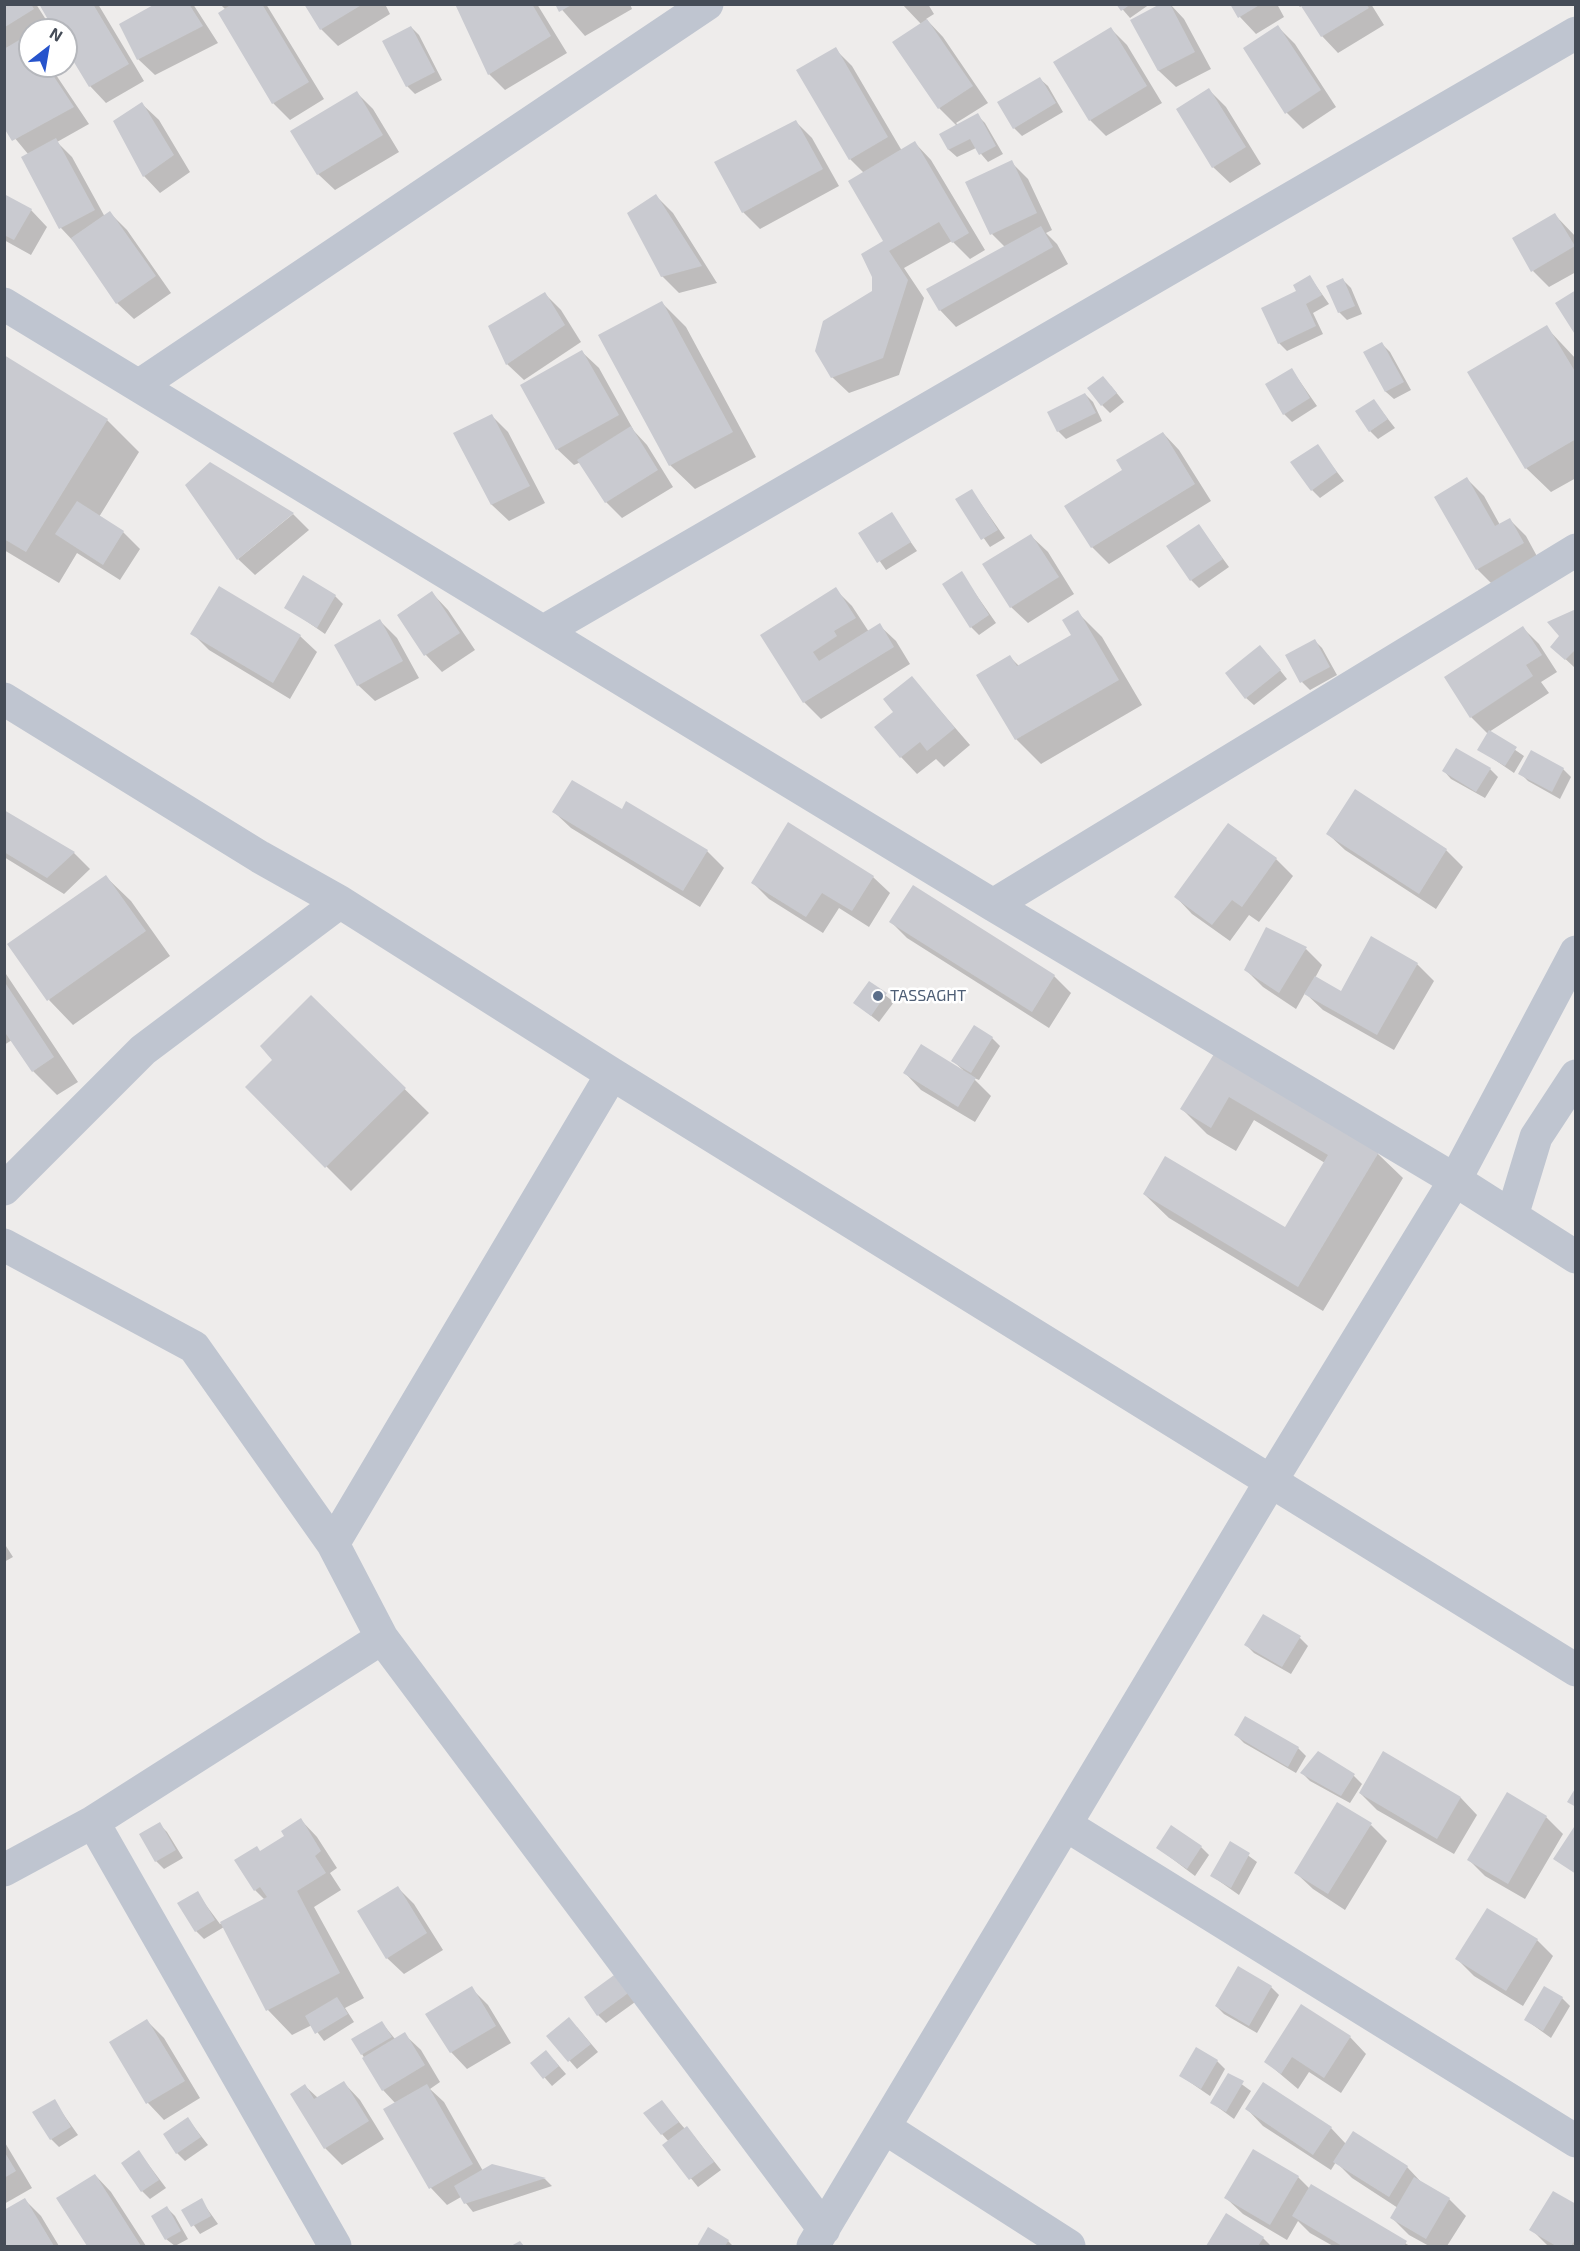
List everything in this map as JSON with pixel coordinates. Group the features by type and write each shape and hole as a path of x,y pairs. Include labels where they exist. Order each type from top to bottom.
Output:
{"street":[{"path":"140,385 707,4"},
{"path":"544,631 1575,33"},
{"path":"4,304 993,905 1455,1180 1575,1257"},
{"path":"993,905 1575,550"},
{"path":"4,699 260,856 340,902 612,1074 1575,1670"},
{"path":"4,1189 143,1050 340,902"},
{"path":"4,1245 194,1347 333,1544 382,1638 819,2238 1270,1481 1455,1180 1575,952"},
{"path":"333,1544 612,1074"},
{"path":"1512,1216 1536,1137 1575,1076"},
{"path":"4,1870 93,1822 382,1638"},
{"path":"93,1822 335,2247"},
{"path":"1066,1825 1575,2141"},
{"path":"885,2128 1069,2247"}],"building":[{"path":"5,4 31,4 34,9 5,27"},
{"path":"39,4 93,4 129,64 89,87 78,69 78,18 47,18"},
{"path":"155,4 189,4 203,26 137,60 119,24"},
{"path":"232,4 262,4 309,82 272,104 218,13"},
{"path":"304,4 363,4 320,30"},
{"path":"455,4 532,4 551,36 488,75"},
{"path":"555,4 573,4 559,12"},
{"path":"1116,4 1131,4 1121,11"},
{"path":"1160,4 1170,4 1195,52 1158,71 1130,20"},
{"path":"1230,4 1261,4 1238,18"},
{"path":"1304,4 1366,4 1369,8 1321,37 1301,6"},
{"path":"927,19 973,86 938,109 892,42"},
{"path":"1278,25 1321,90 1285,114 1243,48"},
{"path":"411,26 435,72 406,87 382,41"},
{"path":"1111,27 1147,86 1089,121 1053,62"},
{"path":"18,41 18,78 55,78 74,107 12,141 4,128 4,49"},
{"path":"836,47 888,137 849,160 796,70"},
{"path":"1040,77 1056,103 1013,129 997,102"},
{"path":"1209,88 1246,147 1212,168 1176,109"},
{"path":"357,91 383,135 317,175 290,131"},
{"path":"142,102 174,155 143,177 113,121"},
{"path":"978,113 996,146 979,155 970,139 948,150 939,134"},
{"path":"796,120 823,169 742,213 714,162"},
{"path":"56,138 95,210 59,229 21,157"},
{"path":"915,141 969,233 952,243 939,222 889,251 908,280 883,358 831,378 815,351 823,321 872,291 872,277 861,254 883,241 848,181"},
{"path":"1012,160 1037,213 990,235 965,182"},
{"path":"4,194 32,209 14,240 4,235"},
{"path":"656,194 702,266 661,277 627,213"},
{"path":"110,211 156,276 116,304 71,238"},
{"path":"1555,213 1575,246 1531,272 1512,238"},
{"path":"1041,226 1053,247 939,311 926,289"},
{"path":"1310,275 1322,295 1306,304 1316,326 1278,344 1261,308 1296,291 1293,285"},
{"path":"1343,278 1355,306 1338,313 1326,286"},
{"path":"1576,290 1576,336 1555,303"},
{"path":"545,292 565,325 506,365 488,326"},
{"path":"662,301 733,432 669,466 598,335"},
{"path":"1547,325 1576,373 1576,439 1525,469 1467,372"},
{"path":"1382,342 1404,382 1385,392 1363,352"},
{"path":"582,350 619,415 556,450 520,385"},
{"path":"4,355 108,419 26,552 4,539"},
{"path":"1292,368 1310,398 1283,415 1265,384"},
{"path":"1103,376 1117,393 1101,406 1087,388"},
{"path":"1085,393 1096,413 1057,432 1047,412"},
{"path":"1374,399 1388,419 1369,432 1355,411"},
{"path":"492,414 530,486 491,505 453,433"},
{"path":"631,426 658,470 605,503 577,460"},
{"path":"1163,432 1195,484 1091,548 1064,506 1122,470 1116,460"},
{"path":"1318,444 1337,472 1311,491 1290,462"},
{"path":"210,462 294,513 237,560 185,485"},
{"path":"1467,477 1495,526 1510,518 1524,543 1476,570 1434,497"},
{"path":"972,489 998,530 981,540 955,499"},
{"path":"77,501 124,531 103,565 55,534"},
{"path":"892,512 911,542 877,563 858,533"},
{"path":"1199,524 1223,559 1190,581 1166,546"},
{"path":"1031,534 1059,577 1010,608 982,564"},
{"path":"962,571 989,615 970,628 942,584"},
{"path":"303,575 336,595 317,628 284,608"},
{"path":"219,586 301,635 273,683 190,634"},
{"path":"836,587 856,618 834,631 837,636 813,652 819,661 880,623 894,647 803,703 760,635"},
{"path":"432,591 460,633 424,656 397,615"},
{"path":"1576,609 1576,649 1565,660 1550,647 1559,636 1547,622"},
{"path":"1078,610 1119,680 1015,740 976,675 1010,655 1017,666 1071,635 1062,620"},
{"path":"380,619 403,661 357,686 334,645"},
{"path":"1523,626 1542,655 1526,665 1533,676 1470,718 1444,677"},
{"path":"1315,639 1330,667 1300,683 1285,655"},
{"path":"1260,645 1281,670 1245,699 1225,673"},
{"path":"912,676 955,728 927,751 920,742 900,758 874,727 893,712 883,699"},
{"path":"1489,730 1517,747 1505,766 1477,750"},
{"path":"1456,748 1491,768 1476,792 1442,771"},
{"path":"1531,750 1564,768 1552,792 1518,774"},
{"path":"572,780 622,809 626,801 708,850 683,891 552,812"},
{"path":"1355,789 1447,849 1419,894 1326,834"},
{"path":"4,810 75,852 47,878 4,852"},
{"path":"788,822 874,876 852,911 822,893 806,917 751,883"},
{"path":"1228,823 1277,858 1242,907 1232,900 1212,925 1174,897"},
{"path":"106,875 146,931 47,1001 7,944"},
{"path":"913,885 1055,975 1032,1012 889,922"},
{"path":"1266,927 1307,947 1279,993 1244,970"},
{"path":"1371,936 1418,963 1377,1035 1304,994 1315,976 1341,991"},
{"path":"4,981 54,1057 32,1072 4,1031"},
{"path":"869,981 887,993 871,1016 853,1003"},
{"path":"311,995 406,1088 325,1168 245,1087 272,1060 260,1046"},
{"path":"974,1025 993,1037 971,1073 951,1061"},
{"path":"921,1044 976,1078 958,1107 903,1073"},
{"path":"1214,1054 1379,1152 1298,1287 1143,1194 1165,1156 1285,1227 1328,1155 1229,1097 1211,1128 1180,1109"},
{"path":"1263,1614 1301,1636 1282,1667 1244,1645"},
{"path":"1245,1716 1299,1747 1288,1767 1234,1735"},
{"path":"1318,1751 1355,1774 1341,1796 1300,1773"},
{"path":"1383,1751 1461,1797 1437,1839 1359,1793"},
{"path":"1576,1787 1576,1807 1567,1802"},
{"path":"1507,1792 1547,1816 1508,1884 1467,1860"},
{"path":"1337,1802 1372,1823 1328,1894 1294,1873"},
{"path":"301,1818 321,1851 315,1856 326,1873 297,1891 340,1973 266,2011 220,1922 267,1897 260,1887 254,1891 234,1860 257,1846 260,1851 284,1836 281,1831"},
{"path":"160,1822 176,1850 155,1862 139,1834"},
{"path":"1576,1824 1576,1874 1553,1859"},
{"path":"1171,1825 1202,1846 1187,1869 1156,1848"},
{"path":"1230,1841 1250,1853 1231,1888 1210,1876"},
{"path":"398,1886 427,1933 386,1959 357,1911"},
{"path":"198,1891 215,1920 195,1932 177,1903"},
{"path":"1487,1908 1538,1939 1506,1991 1455,1959"},
{"path":"1238,1966 1272,1986 1249,2026 1215,2006"},
{"path":"621,1970 635,1988 597,2016 584,1997"},
{"path":"472,1986 496,2026 450,2053 425,2014"},
{"path":"1544,1986 1563,1997 1543,2031 1524,2020"},
{"path":"337,1997 348,2014 315,2034 305,2016"},
{"path":"1301,2004 1351,2036 1324,2078 1292,2057 1281,2074 1264,2062"},
{"path":"569,2017 591,2044 568,2062 546,2036"},
{"path":"147,2019 185,2081 146,2104 109,2042"},
{"path":"382,2021 392,2037 361,2055 351,2039"},
{"path":"405,2032 425,2065 382,2091 362,2058"},
{"path":"1196,2047 1218,2060 1201,2089 1179,2076"},
{"path":"546,2050 559,2066 543,2079 530,2063"},
{"path":"1228,2073 1244,2081 1226,2112 1210,2103"},
{"path":"344,2081 369,2121 324,2149 290,2094 305,2084 314,2099"},
{"path":"1263,2082 1332,2127 1313,2155 1245,2109"},
{"path":"427,2084 473,2164 429,2189 383,2109"},
{"path":"55,2099 71,2127 50,2140 32,2112"},
{"path":"662,2100 679,2122 661,2135 643,2113"},
{"path":"188,2117 201,2137 176,2154 163,2134"},
{"path":"687,2126 714,2162 689,2180 662,2145"},
{"path":"1353,2131 1408,2166 1389,2197 1333,2162"},
{"path":"1253,2149 1299,2176 1270,2225 1224,2198"},
{"path":"139,2150 159,2180 141,2192 121,2163"},
{"path":"4,2151 16,2171 4,2178"},
{"path":"492,2164 546,2178 464,2204 454,2186"},
{"path":"95,2174 141,2246 87,2246 56,2198"},
{"path":"1414,2177 1450,2198 1426,2239 1390,2218"},
{"path":"1311,2184 1407,2241 1404,2246 1342,2246 1292,2216"},
{"path":"1553,2191 1576,2204 1576,2239 1571,2246 1556,2246 1529,2230"},
{"path":"25,2198 54,2246 4,2246 4,2210"},
{"path":"202,2198 211,2216 191,2227 181,2210"},
{"path":"167,2206 181,2231 165,2240 151,2216"},
{"path":"1226,2213 1264,2237 1258,2246 1206,2246"},
{"path":"708,2227 729,2240 725,2246 697,2246"},
{"path":"520,2241 524,2246 511,2246"}],"place":[{"name":"TASSAGHT","path":"878,996"}]}
